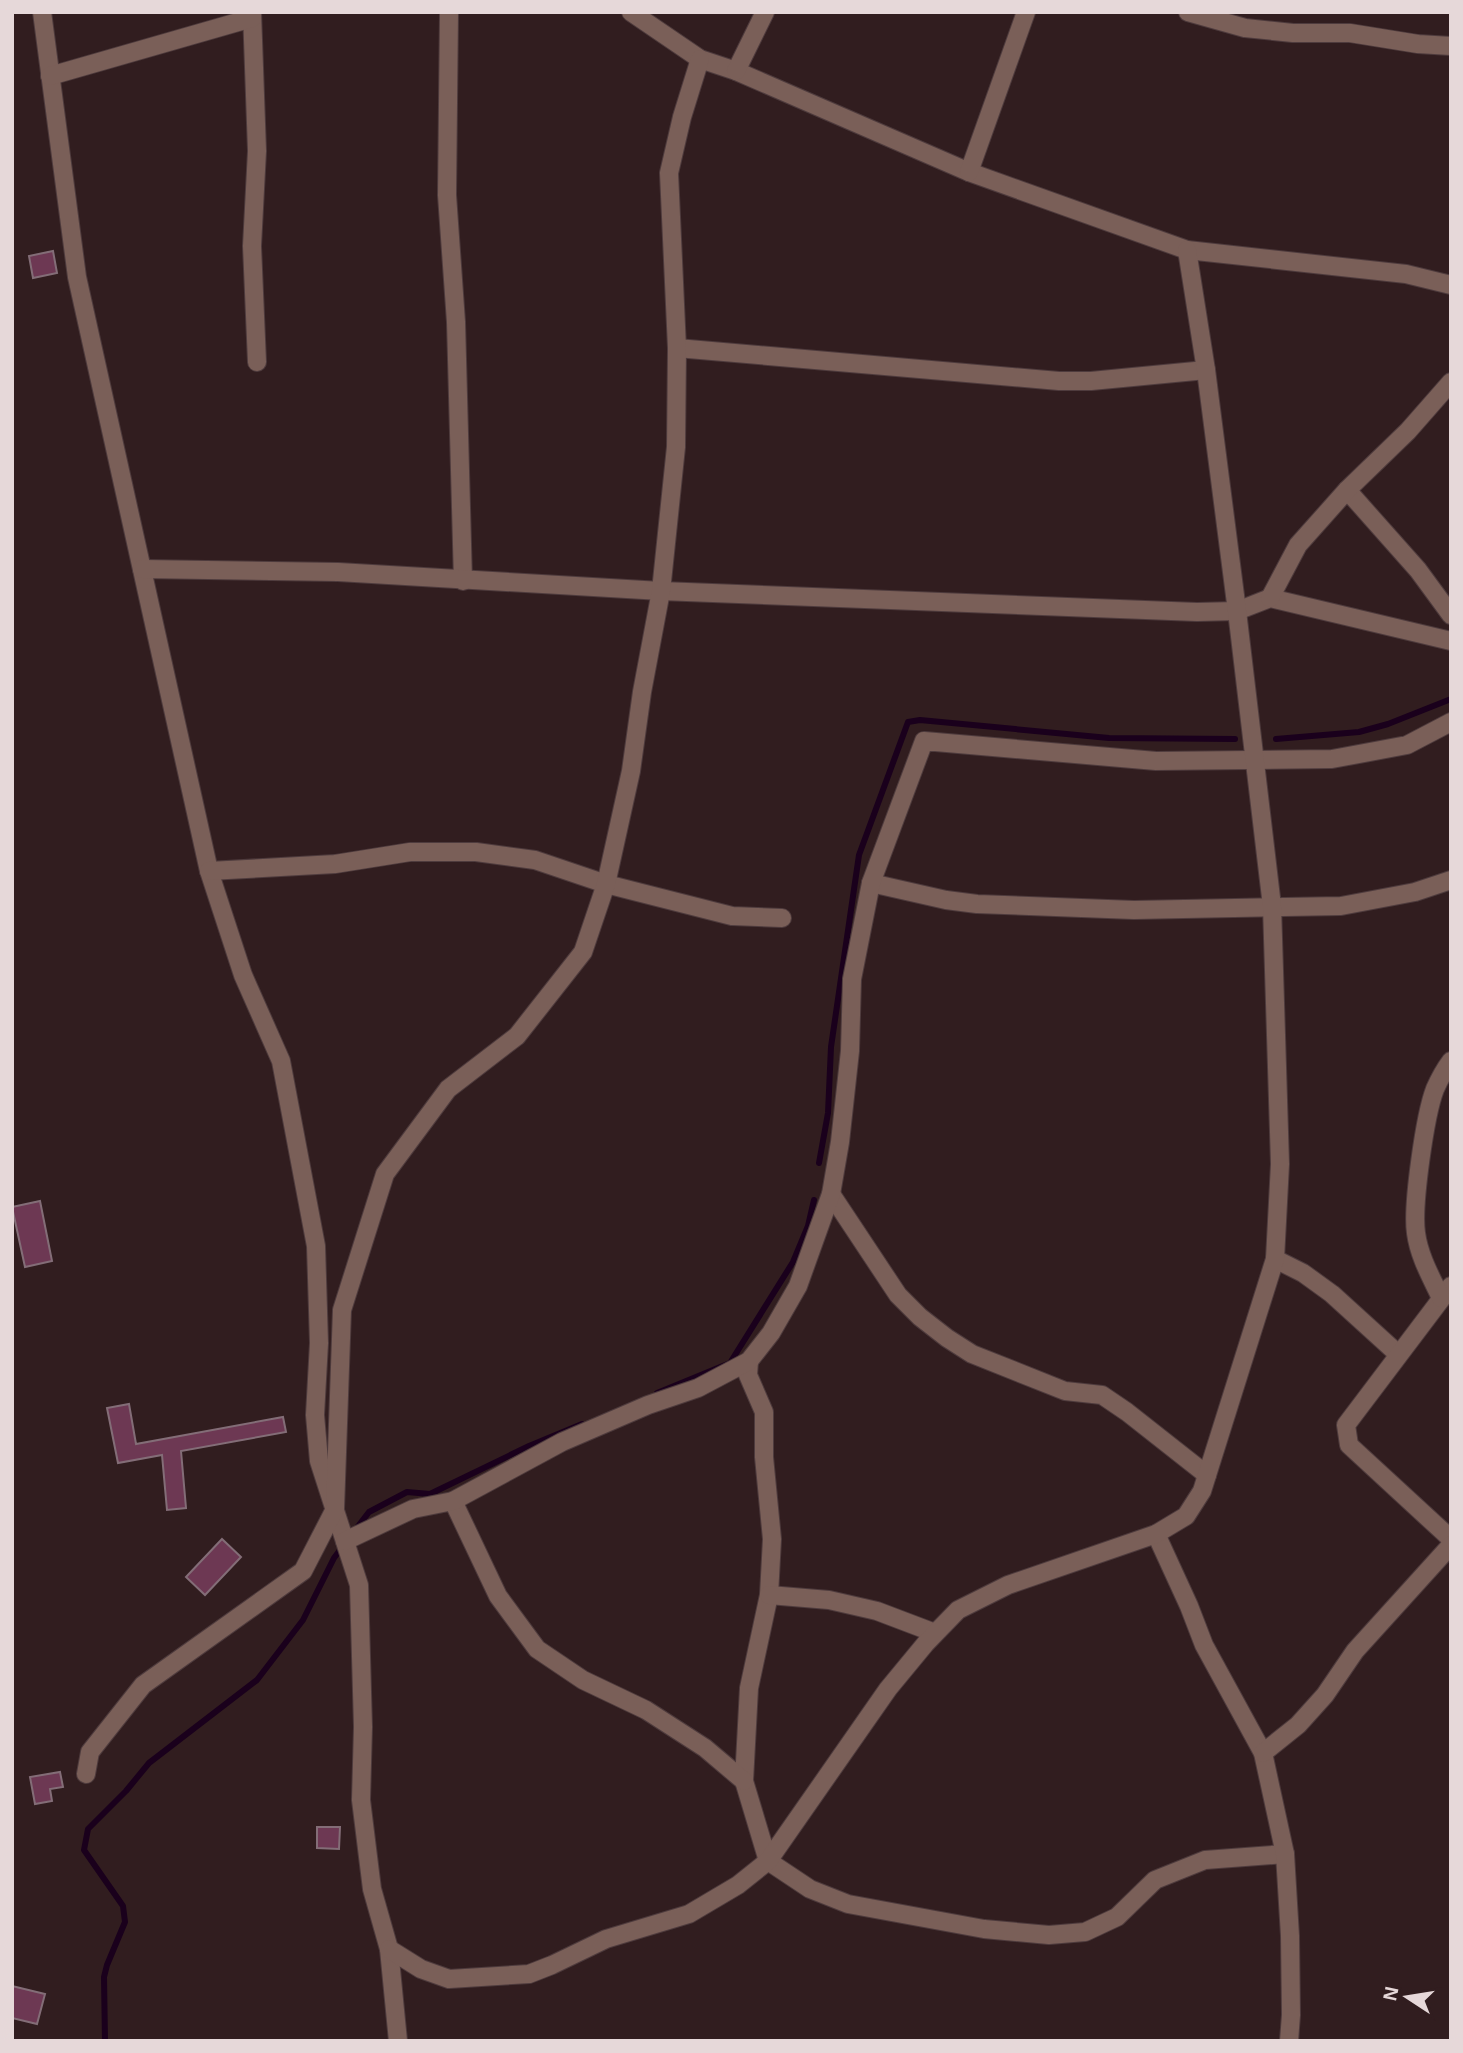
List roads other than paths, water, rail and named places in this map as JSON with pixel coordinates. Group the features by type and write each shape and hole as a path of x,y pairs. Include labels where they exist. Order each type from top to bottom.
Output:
{"street":[{"path":"42,12 77,277 209,871 243,975 281,1061 316,1246 319,1343 315,1415 319,1461 359,1585 363,1727 361,1800 372,1889 389,1949 398,2041"},
{"path":"449,12 447,195 456,322 463,580"},
{"path":"631,12 700,59 736,71 969,172 1187,250 1406,274 1451,285"},
{"path":"736,71 765,12"},
{"path":"969,172 1026,12"},
{"path":"1188,12 1245,28 1293,33 1350,33 1418,44 1451,46"},
{"path":"50,76 252,15 257,150 252,246 257,362"},
{"path":"86,1774 90,1752 144,1685 303,1572 335,1509 342,1310 385,1174 448,1089 517,1036 583,952 606,884 631,771 642,692 661,591 676,447 677,348 669,173 682,117 700,59"},
{"path":"389,1949 421,1969 449,1979 528,1974 606,1939 689,1914 738,1885 768,1861 888,1689 958,1610 1008,1585 1079,1558 1156,1534 1186,1516 1202,1491 1275,1259 1280,1164 1272,906 1206,370 1187,250"},
{"path":"677,348 1059,382 1206,370"},
{"path":"1270,598 1298,545 1451,382"},
{"path":"1347,490 1418,570 1451,615"},
{"path":"142,569 338,572 661,591 1196,612 1237,611 1270,598 1451,641"},
{"path":"345,1541 412,1509 453,1501 562,1442 648,1405 698,1388 749,1361 771,1334 798,1286 831,1194 850,1051 852,979 871,883 924,741 1156,761 1332,758 1407,745 1451,722"},
{"path":"209,871 335,864 410,852 476,852 535,860 606,884 732,916 782,918"},
{"path":"871,883 946,900 1016,907 1134,911 1341,906 1415,891 1451,880"},
{"path":"1451,1061 1435,1090 1429,1113 1417,1195 1415,1232 1423,1262 1446,1292 1346,1425 1349,1445 1451,1539"},
{"path":"831,1194 898,1295 947,1338 972,1354 1065,1391 1102,1395 1206,1475"},
{"path":"1275,1259 1303,1273 1332,1294 1398,1354"},
{"path":"749,1361 748,1374 764,1412 764,1457 772,1539 769,1595 749,1688 744,1781 768,1861 810,1889 848,1904 984,1930 1049,1936 1085,1932 1117,1917 1155,1880 1205,1860 1285,1854"},
{"path":"453,1501 498,1596 537,1649 583,1680 646,1710 696,1741 744,1781"},
{"path":"1156,1534 1204,1645 1263,1753 1285,1854 1290,1936 1289,2041"},
{"path":"1263,1753 1298,1725 1325,1696 1355,1651 1451,1545"},
{"path":"769,1595 829,1600 865,1608 935,1633"}],"waterway":[{"path":"1276,739 1359,732 1388,724 1451,699"},
{"path":"819,1163 828,1113 831,1047 859,855 908,722 920,720 1109,738 1235,739"},
{"path":"657,1393 730,1363 793,1262 808,1226 814,1200"},
{"path":"356,1529 369,1512 407,1492 430,1494 529,1446 582,1424"},
{"path":"105,2041 104,1977 125,1922 123,1906 84,1850 88,1829 126,1791 149,1763 257,1680 303,1620 334,1558 343,1546"}]}
